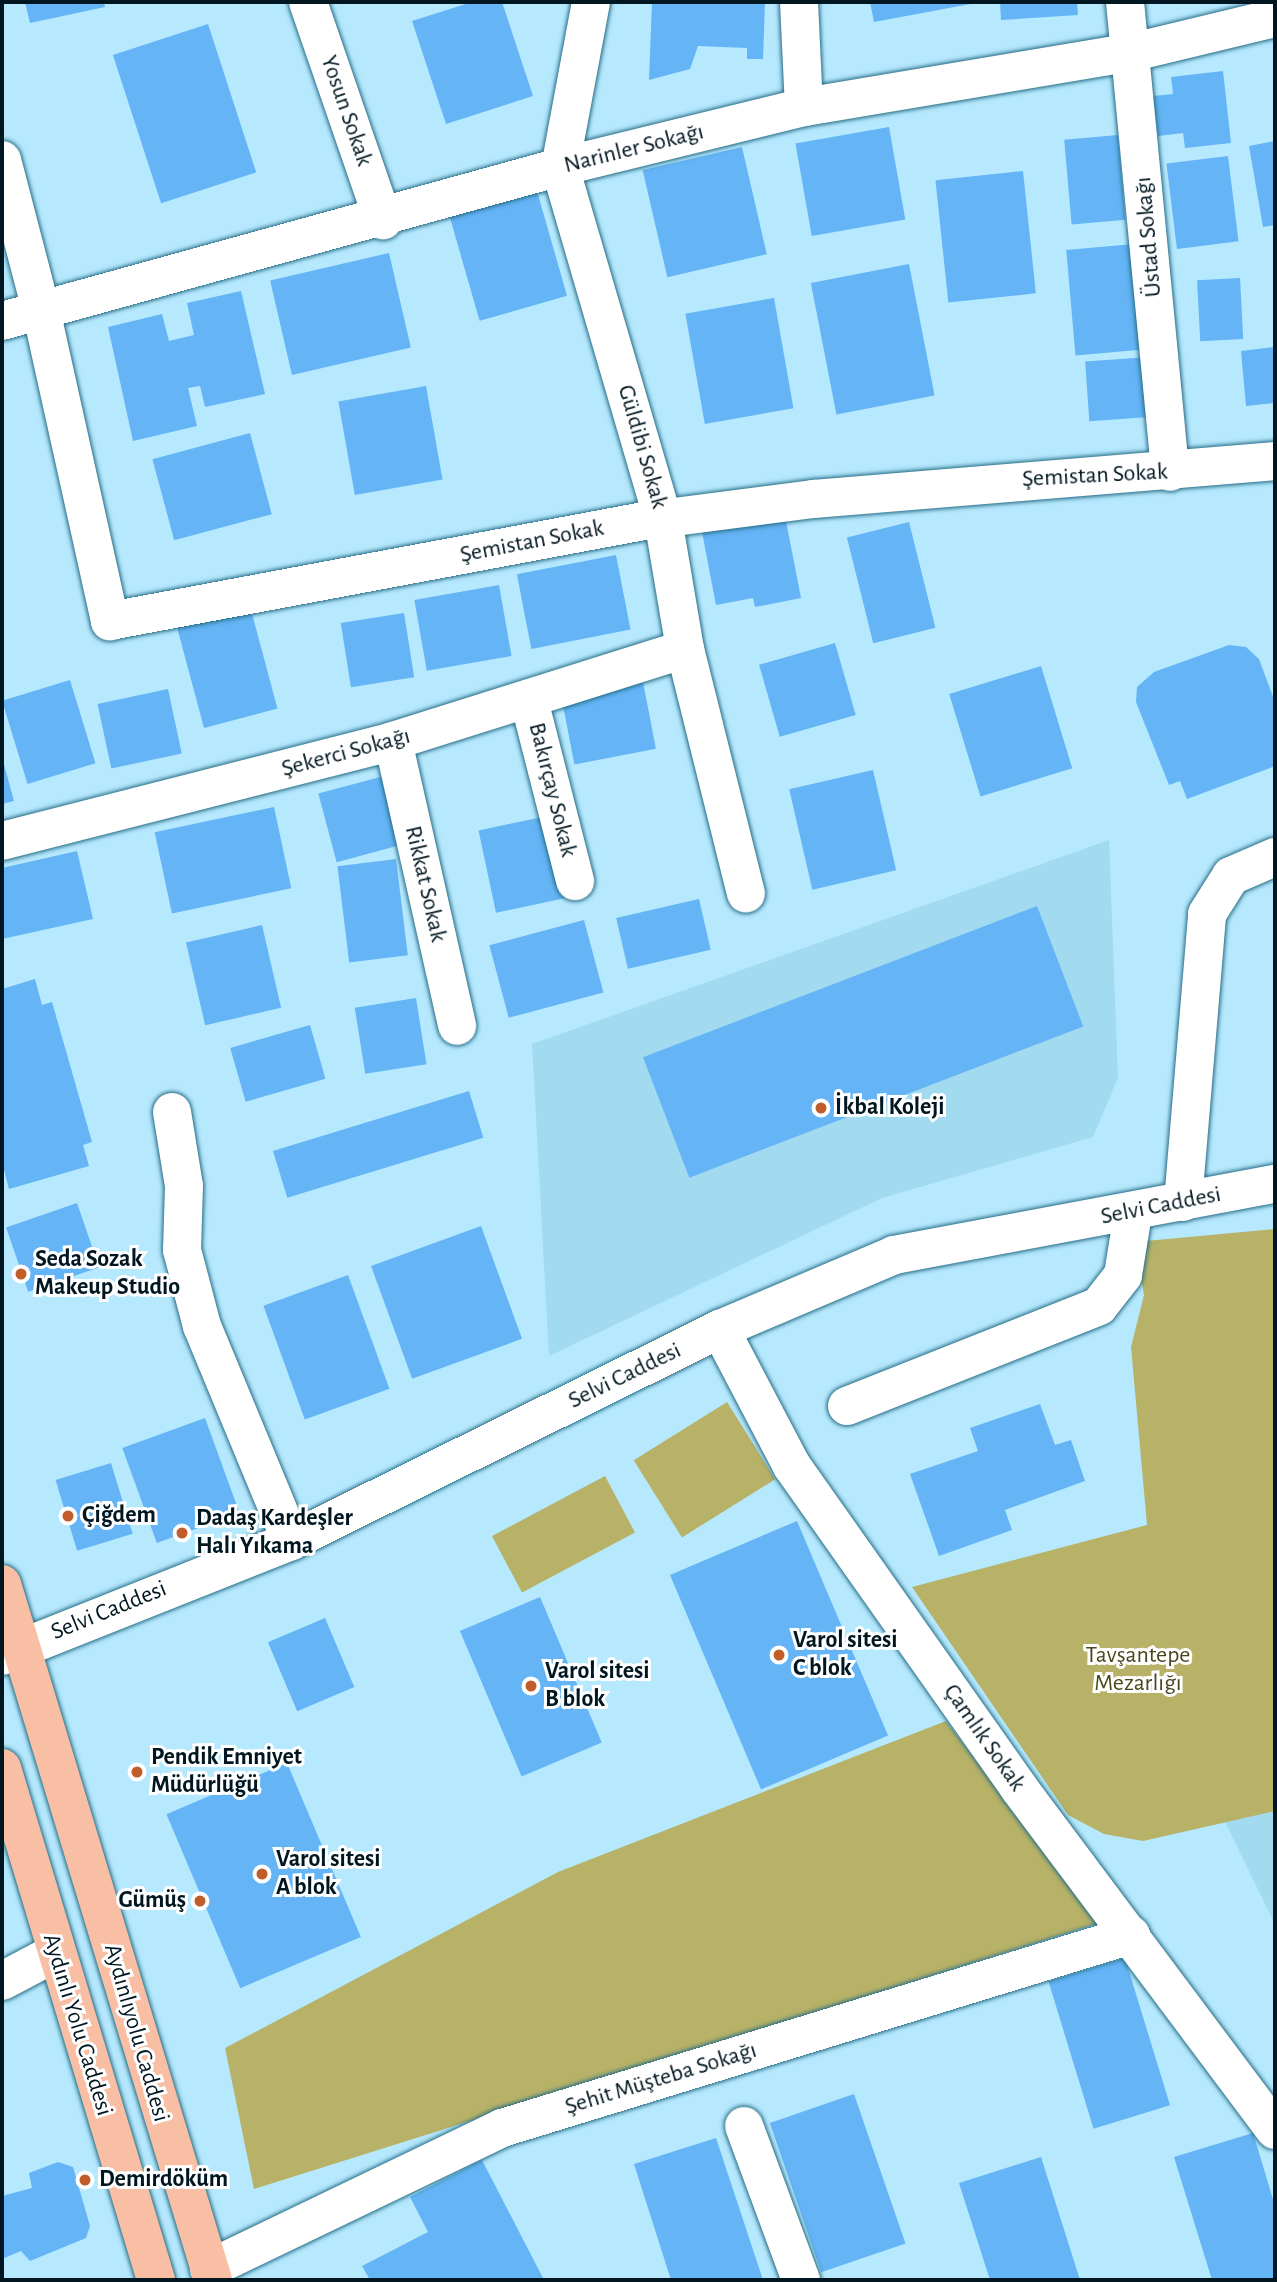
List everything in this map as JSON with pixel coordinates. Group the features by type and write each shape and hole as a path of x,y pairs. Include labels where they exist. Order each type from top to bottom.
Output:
{"main road":[{"name":"Aydınlıyolu Caddesi","path":"2,1584 11,1652 211,2275"},
{"name":"Aydınlı Yolu Caddesi","path":"2,1768 55,1953 156,2280"}],"street":[{"name":"Yosun Sokak","path":"308,2 383,220"},
{"name":"Güldibi Sokak","path":"591,2 560,167 663,519 685,649 746,894"},
{"path":"799,2 804,107"},
{"name":"Üstad Sokağı","path":"1125,2 1133,52 1170,472"},
{"name":"Narinler Sokağı","path":"2,321 383,220 560,167 804,107 1133,52 1275,18"},
{"path":"2,160 41,310"},
{"name":"Şemistan Sokak","path":"41,310 110,621 663,519 814,499 1170,472 1275,461"},
{"name":"Şekerci Sokağı","path":"2,841 393,741 685,649"},
{"name":"Bakırçay Sokak","path":"529,700 576,881"},
{"name":"Rikkat Sokak","path":"393,741 457,1026"},
{"path":"1183,1202 1207,914 1231,876 1275,857"},
{"path":"172,1112 184,1186 182,1250 202,1326 291,1541"},
{"name":"Selvi Caddesi","path":"11,1652 291,1541 720,1329 894,1255 1133,1213 1275,1184"},
{"path":"847,1406 1100,1306 1123,1275 1133,1213"},
{"name":"Çamlık Sokak","path":"720,1329 792,1466 1019,1787 1275,2129"},
{"name":"Şehit Müşteba Sokağı","path":"211,2275 502,2128 1131,1935"},
{"path":"2,1981 55,1953"},
{"path":"744,2126 801,2280"}],"shaded area":[{"name":"İkbal Koleji","path":"1109,840 1118,1078 1093,1137 882,1198 549,1356 532,1044"},
{"path":"1275,1811 1275,1924 1225,1822"}],"green space":[{"name":"Tavşantepe Mezarlığı","path":"1275,1229 1275,1811 1143,1841 1104,1834 1068,1815 912,1587 1147,1525 1131,1347 1144,1295 1135,1242"},
{"path":"727,1402 775,1479 682,1537 634,1460"},
{"path":"605,1476 635,1533 522,1593 492,1536"},
{"path":"946,1721 1099,1923 254,2189 225,2048 558,1872"}],"building":[{"path":"25,2 104,2 105,7 30,23"},
{"path":"472,2 502,2 533,96 446,124 412,21"},
{"path":"652,2 765,2 763,59 747,59 747,48 698,46 690,69 649,80"},
{"path":"870,2 976,2 976,3 874,22"},
{"path":"1000,2 1077,2 1078,15 1001,20"},
{"path":"208,24 256,172 161,203 113,55"},
{"path":"1223,71 1231,143 1185,148 1183,133 1158,136 1153,96 1173,94 1171,77"},
{"path":"889,127 905,220 812,236 795,143"},
{"path":"1118,135 1125,220 1072,224 1064,140"},
{"path":"1275,141 1275,225 1263,227 1249,146"},
{"path":"742,147 767,254 667,277 643,170"},
{"path":"1228,156 1238,241 1177,249 1166,164"},
{"path":"1023,171 1036,293 948,303 935,180"},
{"path":"537,191 567,296 480,321 450,216"},
{"path":"1134,244 1143,350 1075,356 1066,250"},
{"path":"389,253 411,348 292,375 270,280"},
{"path":"909,264 935,396 836,415 811,283"},
{"path":"1240,278 1243,339 1200,341 1197,280"},
{"path":"241,291 265,394 205,407 200,386 188,388 197,426 133,441 108,327 162,314 169,341 194,335 187,303"},
{"path":"774,298 793,408 705,424 685,314"},
{"path":"1275,347 1275,403 1246,406 1241,351"},
{"path":"1149,357 1153,417 1089,421 1085,361"},
{"path":"426,386 442,480 355,495 338,401"},
{"path":"250,433 272,514 174,540 152,459"},
{"path":"784,511 801,598 755,607 753,598 716,605 701,527"},
{"path":"909,522 935,628 873,643 847,537"},
{"path":"616,555 631,630 531,649 517,574"},
{"path":"499,585 512,656 427,671 414,600"},
{"path":"250,606 277,708 204,728 177,626"},
{"path":"404,613 414,677 351,687 341,623"},
{"path":"835,643 856,715 780,737 759,665"},
{"path":"1229,645 1246,647 1259,659 1275,702 1275,766 1187,799 1180,781 1169,785 1136,702 1137,687 1154,672"},
{"path":"1041,666 1072,768 980,796 949,694"},
{"path":"642,677 656,749 574,764 561,693"},
{"path":"70,680 95,763 28,784 2,701"},
{"path":"168,689 182,754 111,769 98,704"},
{"path":"2,757 14,801 2,804"},
{"path":"873,770 896,870 812,890 789,789"},
{"path":"384,776 402,845 337,862 318,794"},
{"path":"274,807 291,888 172,914 155,832"},
{"path":"547,816 564,898 496,913 479,831"},
{"path":"77,851 93,919 2,939 2,868"},
{"path":"396,859 408,955 349,962 337,866"},
{"path":"699,899 711,950 628,969 616,918"},
{"path":"1037,906 1083,1026 689,1178 643,1057"},
{"path":"584,920 603,992 509,1018 489,945"},
{"path":"262,925 281,1008 205,1025 186,943"},
{"path":"35,979 42,1005 52,1002 92,1142 83,1145 89,1166 9,1189 2,1162 2,989"},
{"path":"416,998 426,1064 365,1074 355,1008"},
{"path":"310,1025 325,1079 246,1102 230,1048"},
{"path":"469,1091 483,1138 287,1198 273,1151"},
{"path":"77,1203 99,1267 28,1292 6,1227"},
{"path":"481,1226 522,1339 412,1379 371,1266"},
{"path":"348,1275 389,1389 305,1419 263,1306"},
{"path":"1040,1404 1055,1445 1071,1440 1085,1481 1005,1510 1012,1530 939,1556 910,1474 978,1451 970,1428"},
{"path":"205,1418 240,1513 157,1543 122,1448"},
{"path":"111,1463 133,1534 77,1551 56,1480"},
{"name":"Varol sitesi C blok","path":"797,1521 888,1735 761,1789 670,1575"},
{"name":"Varol sitesi B blok","path":"540,1597 602,1742 522,1776 460,1631"},
{"path":"325,1618 354,1687 297,1711 268,1642"},
{"name":"Varol sitesi A blok","path":"287,1763 361,1937 240,1988 166,1814"},
{"path":"1125,1958 1170,2105 1094,2129 1048,1981"},
{"path":"854,2094 905,2243 821,2272 770,2123"},
{"path":"1253,2133 1275,2206 1275,2280 1212,2280 1174,2157"},
{"path":"716,2138 763,2280 671,2280 634,2164"},
{"path":"1041,2157 1080,2280 990,2280 959,2183"},
{"path":"482,2160 544,2280 370,2280 362,2266 428,2232 410,2197"},
{"path":"58,2162 73,2167 90,2226 86,2238 30,2261 21,2251 2,2259 2,2196 32,2188 29,2173"}],"place":[{"name":"İkbal Koleji","path":"821,1108"},
{"name":"Seda Sozak Makeup Studio","path":"21,1274"},
{"name":"Çiğdem","path":"68,1516"},
{"name":"Dadaş Kardeşler Halı Yıkama","path":"182,1533"},
{"name":"Varol sitesi C blok","path":"779,1655"},
{"name":"Varol sitesi B blok","path":"531,1686"},
{"name":"Pendik Emniyet Müdürlüğü","path":"137,1772"},
{"name":"Varol sitesi A blok","path":"262,1874"},
{"name":"Gümüş","path":"200,1901"},
{"name":"Demirdöküm","path":"85,2180"}]}
